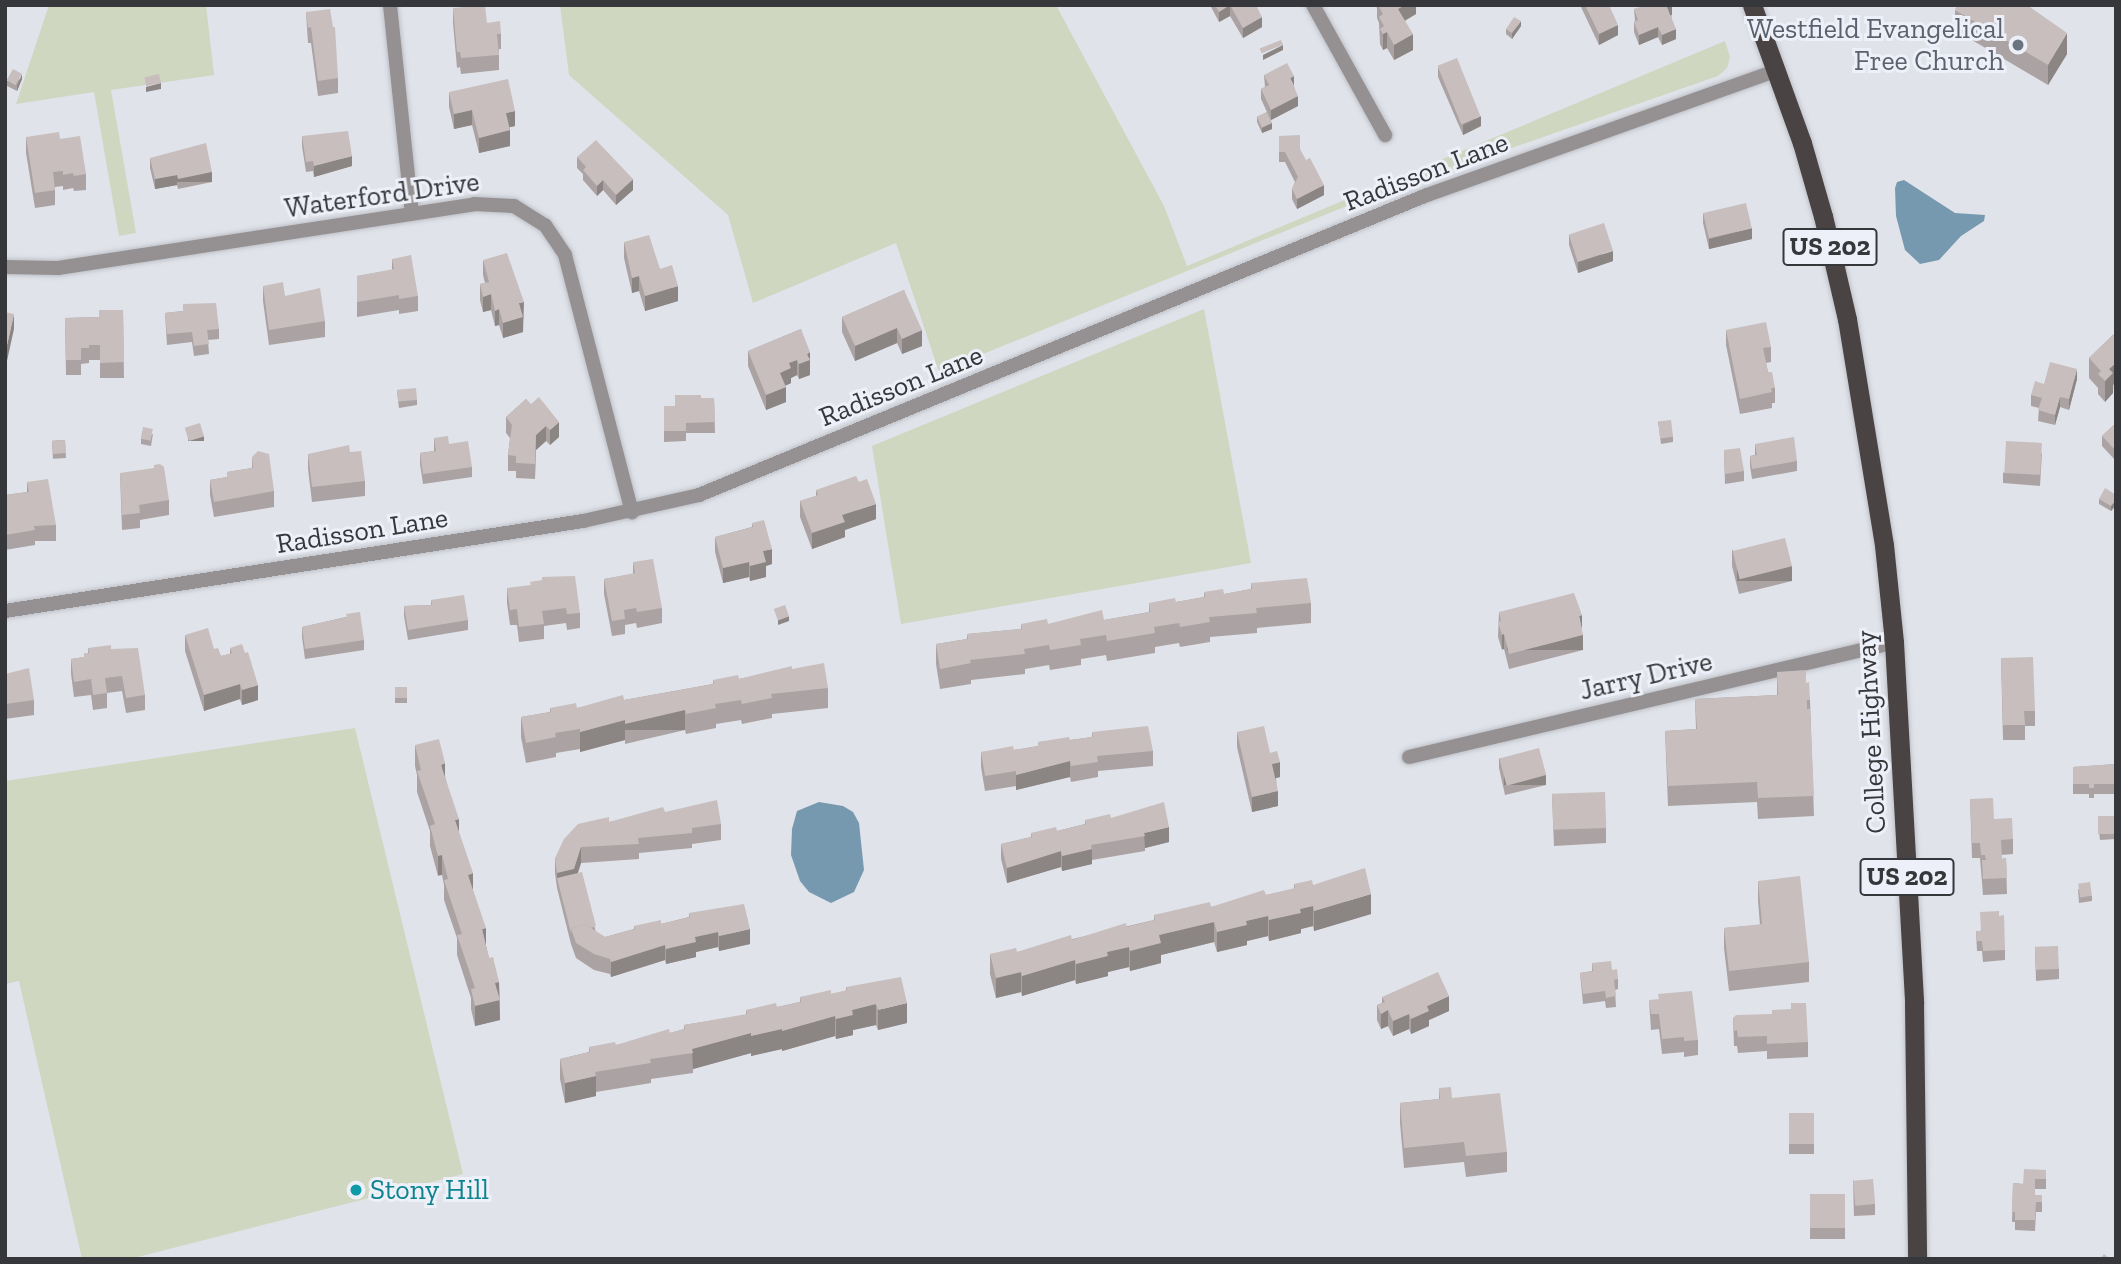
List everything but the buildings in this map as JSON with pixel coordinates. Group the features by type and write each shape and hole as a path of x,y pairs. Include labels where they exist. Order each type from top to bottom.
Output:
{"highway":[{"name":"US 202","path":"1752,5 1778,70"},
{"name":"College Highway","path":"1778,70 1802,143 1835,267 1878,497 1894,642 1914,1003 1917,1259"}],"street":[{"path":"390,5 412,213"},
{"path":"1313,5 1385,135"},
{"name":"Radisson Lane","path":"5,611 632,512 718,488 1427,195 1778,70"},
{"name":"Waterford Drive","path":"5,267 58,268 474,204 514,206 545,225 556,237 571,274 632,512"},
{"name":"Jarry Drive","path":"1409,757 1894,642"}],"green space":[{"path":"49,5 206,5 214,75 111,90 136,233 119,236 94,92 16,104"},
{"path":"560,5 1056,5 1164,206 1187,266 1725,41 1730,57 1727,68 1718,76 1349,205 939,372 896,243 753,303 728,215 569,75"},
{"path":"1204,309 1251,563 901,624 872,446"},
{"path":"355,728 463,1174 130,1259 82,1259 19,981 5,984 5,781"}],"water":[{"path":"1904,180 1955,213 1985,215 1984,221 1961,236 1939,260 1920,264 1905,250 1896,216 1895,188 1897,182"},
{"path":"819,802 843,806 853,812 859,823 864,870 854,892 831,903 809,892 800,881 791,855 792,829 797,811"}],"place":[{"name":"Westfield Evangelical Free Church","path":"2018,45"},
{"name":"Stony Hill","path":"356,1190"}]}
